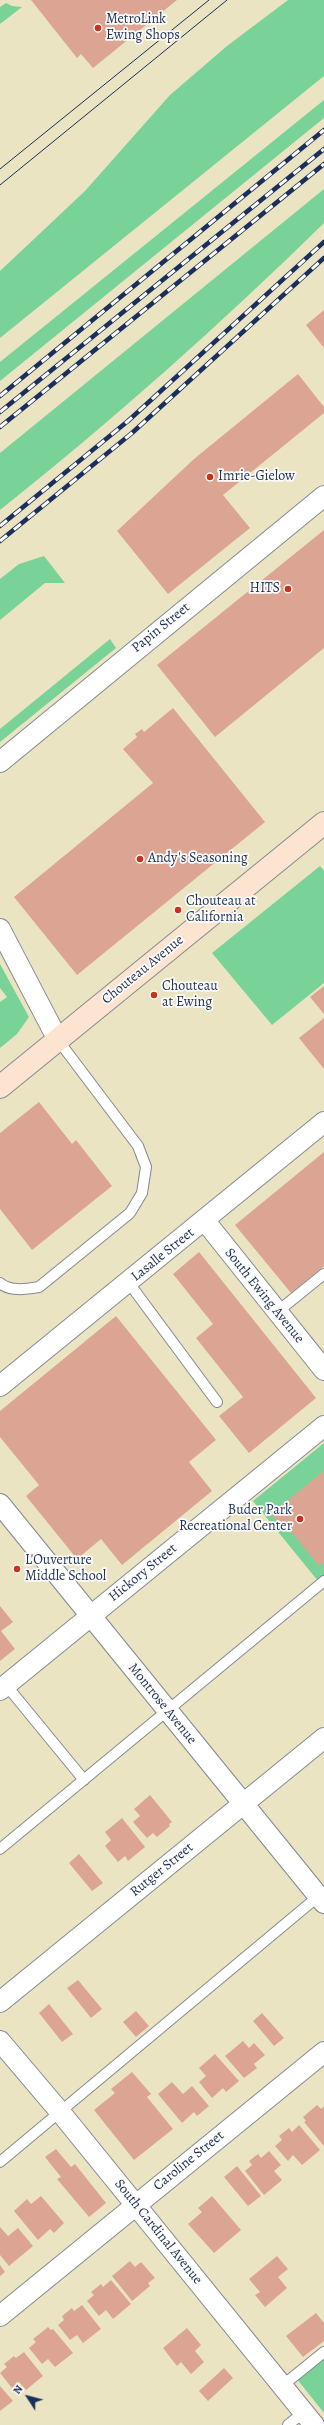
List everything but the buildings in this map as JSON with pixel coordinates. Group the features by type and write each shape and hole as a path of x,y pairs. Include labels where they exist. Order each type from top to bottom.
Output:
{"main road":[{"name":"Chouteau Avenue","path":"0,1087 322,828"}],"street":[{"name":"Papin Street","path":"0,762 324,496"},
{"path":"0,929 58,1040"},
{"name":"Lasalle Street","path":"0,1386 129,1283 324,1122"},
{"name":"South Ewing Avenue","path":"205,1221 324,1370"},
{"name":"Hickory Street","path":"3,1688 324,1426"},
{"name":"Montrose Avenue","path":"0,1504 242,1804 322,1897"},
{"name":"Rutger Street","path":"0,2002 324,1738"},
{"name":"South Cardinal Avenue","path":"0,2041 61,2113 309,2419"},
{"name":"Caroline Street","path":"0,2316 135,2204 324,2052"}],"lane":[{"path":"0,1283 3,1286 22,1290 39,1287 130,1213 142,1193 146,1167 138,1146 58,1040"},
{"path":"278,1312 324,1274"},
{"path":"129,1283 217,1402"},
{"path":"0,1849 324,1581"},
{"path":"3,1688 84,1780"},
{"path":"0,2162 322,1897"},
{"path":"282,2386 324,2352"},
{"path":"288,2425 309,2419"}],"green space":[{"path":"288,0 324,0 324,76 0,338 0,271 85,191 170,95 227,46"},
{"path":"6,3 12,6 22,7 0,24 0,7"},
{"path":"324,100 324,118 0,381 0,362"},
{"path":"324,189 324,223 246,298 166,371 0,510 0,453"},
{"path":"44,556 65,583 45,583 0,620 0,579 19,564"},
{"path":"110,639 116,648 0,742 0,729"},
{"path":"320,866 324,871 324,983 272,1025 212,953"},
{"path":"0,964 29,1017 17,1034 0,1048 0,1002 7,997 0,988"},
{"path":"324,1443 324,1575 318,1581 253,1501"},
{"path":"324,2356 324,2413 297,2379"}],"tram line":[{"path":"0,169 209,0"},
{"path":"0,185 227,0"}],"railway":[{"path":"0,396 324,130"},
{"path":"0,412 324,149"},
{"path":"0,427 324,164"},
{"path":"0,526 128,421 324,242"},
{"path":"0,541 132,433 324,258"}],"place":[{"name":"MetroLink Ewing Shops","path":"98,28"},
{"name":"Imrie-Gielow","path":"210,477"},
{"name":"HITS","path":"288,589"},
{"name":"Andy's Seasoning","path":"140,859"},
{"name":"Chouteau at California","path":"178,910"},
{"name":"Chouteau at Ewing","path":"154,995"},
{"name":"Buder Park Recreational Center","path":"300,1519"},
{"name":"L'Ouverture Middle School","path":"17,1569"}]}
